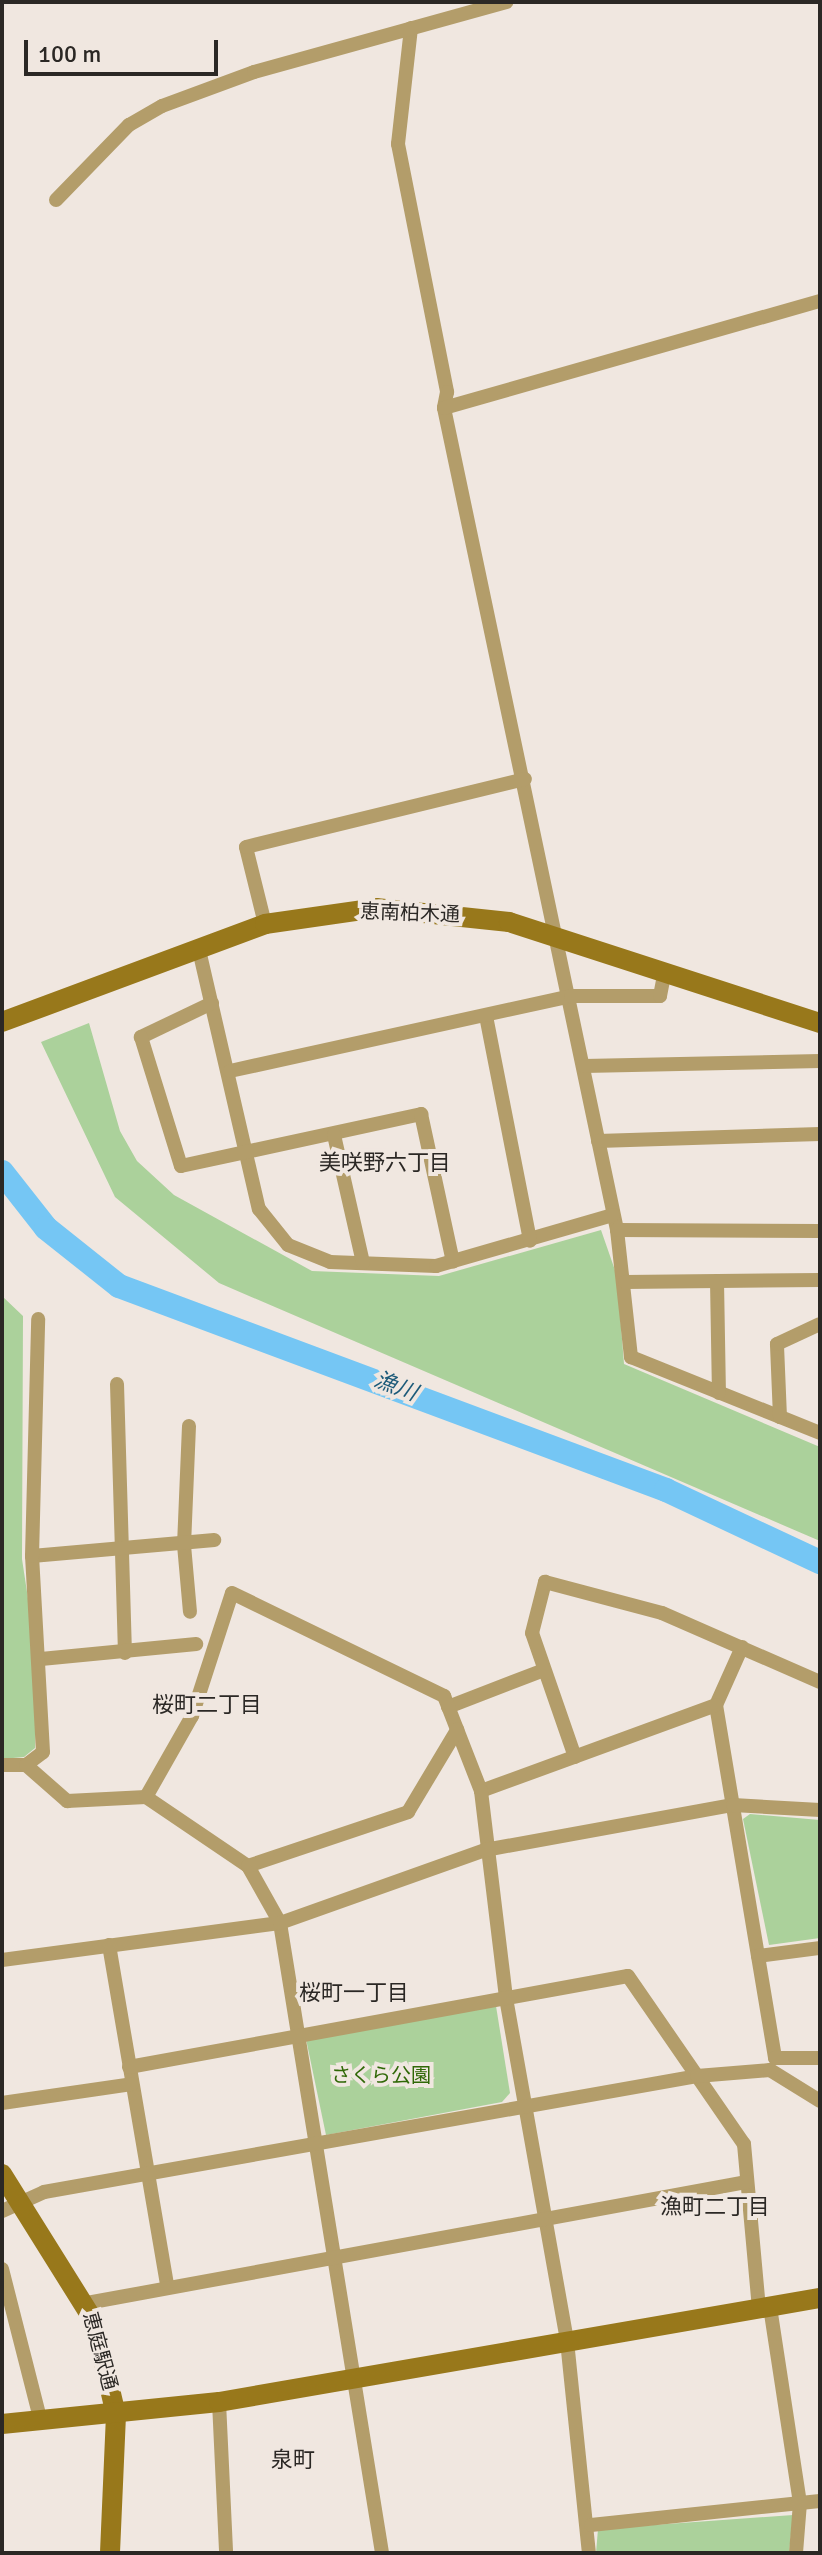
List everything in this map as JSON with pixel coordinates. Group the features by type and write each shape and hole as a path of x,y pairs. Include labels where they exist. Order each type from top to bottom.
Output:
{"street":[{"path":"56,200 129,125 162,106 411,28 506,2"},
{"path":"411,28 398,144 447,392 444,408 571,996 615,1223 625,1282 631,1357 820,1433"},
{"path":"444,408 820,301"},
{"path":"265,924 246,847 525,779"},
{"name":"恵南柏木通","path":"2,1022 265,924 404,909 470,915 558,936 820,1023"},
{"path":"199,950 230,1071 259,1209 278,1235 314,1259 363,1263 453,1262 615,1223 820,1231"},
{"path":"230,1071 571,996 660,996 665,971"},
{"path":"212,1003 141,1037 181,1166 421,1114 453,1262"},
{"path":"486,1016 530,1241"},
{"path":"584,1066 820,1061"},
{"path":"598,1141 820,1134"},
{"path":"334,1135 363,1263"},
{"path":"625,1282 820,1280"},
{"path":"717,1281 719,1393"},
{"path":"2,1765 26,1765 43,1752 41,1659 32,1556 38,1319"},
{"path":"780,1417 777,1344 820,1324"},
{"path":"117,1384 116,1550 125,1653"},
{"path":"189,1426 184,1545 190,1612"},
{"path":"32,1556 214,1540"},
{"path":"575,1757 532,1633 545,1582 662,1613 820,1682"},
{"path":"146,1797 192,1716 232,1593 444,1696 481,1791 485,1850 506,1998 567,2341 591,2525 589,2553"},
{"path":"41,1659 196,1644"},
{"path":"742,1647 716,1705 775,2058 820,2058"},
{"path":"448,1707 544,1670"},
{"path":"481,1791 716,1705"},
{"path":"248,1866 408,1812 457,1730"},
{"path":"26,1765 67,1801 146,1797 248,1866 280,1923 317,2144 340,2258 382,2553"},
{"path":"2,1960 280,1923 485,1850 733,1805 820,1810"},
{"path":"109,1945 167,2285"},
{"path":"758,1956 820,1948"},
{"path":"129,2067 628,1976 744,2144 765,2308 800,2503 796,2553"},
{"path":"2,2211 44,2192 697,2076 770,2070 820,2101"},
{"path":"2,2103 132,2084"},
{"name":"恵庭駅通","path":"2,2174 87,2303 116,2415 110,2553"},
{"path":"87,2303 167,2285 340,2258 747,2182"},
{"path":"2,2269 5,2294 41,2422"},
{"path":"2,2424 116,2415 219,2402 820,2298"},
{"path":"219,2402 226,2553"},
{"path":"591,2525 820,2501"}],"green space":[{"path":"89,1023 120,1131 137,1161 174,1195 312,1271 439,1276 601,1230 617,1276 624,1364 820,1447 820,1541 219,1283 115,1197 41,1042"},
{"path":"2,1296 23,1316 22,1559 37,1658 35,1748 24,1757 2,1759"},
{"path":"750,1814 820,1820 820,1938 769,1945 743,1819"},
{"name":"さくら公園","path":"496,2006 510,2093 502,2102 326,2135 306,2039"},
{"path":"793,2515 789,2553 596,2553 598,2529"}],"waterway":[{"name":"漁川","path":"2,1172 46,1228 119,1286 666,1490 820,1562"}],"district":[{"name":"美咲野六丁目","path":"385,1163"},
{"name":"桜町二丁目","path":"207,1705"},
{"name":"桜町一丁目","path":"354,1993"},
{"name":"漁町二丁目","path":"715,2207"},
{"name":"泉町","path":"293,2460"}]}
